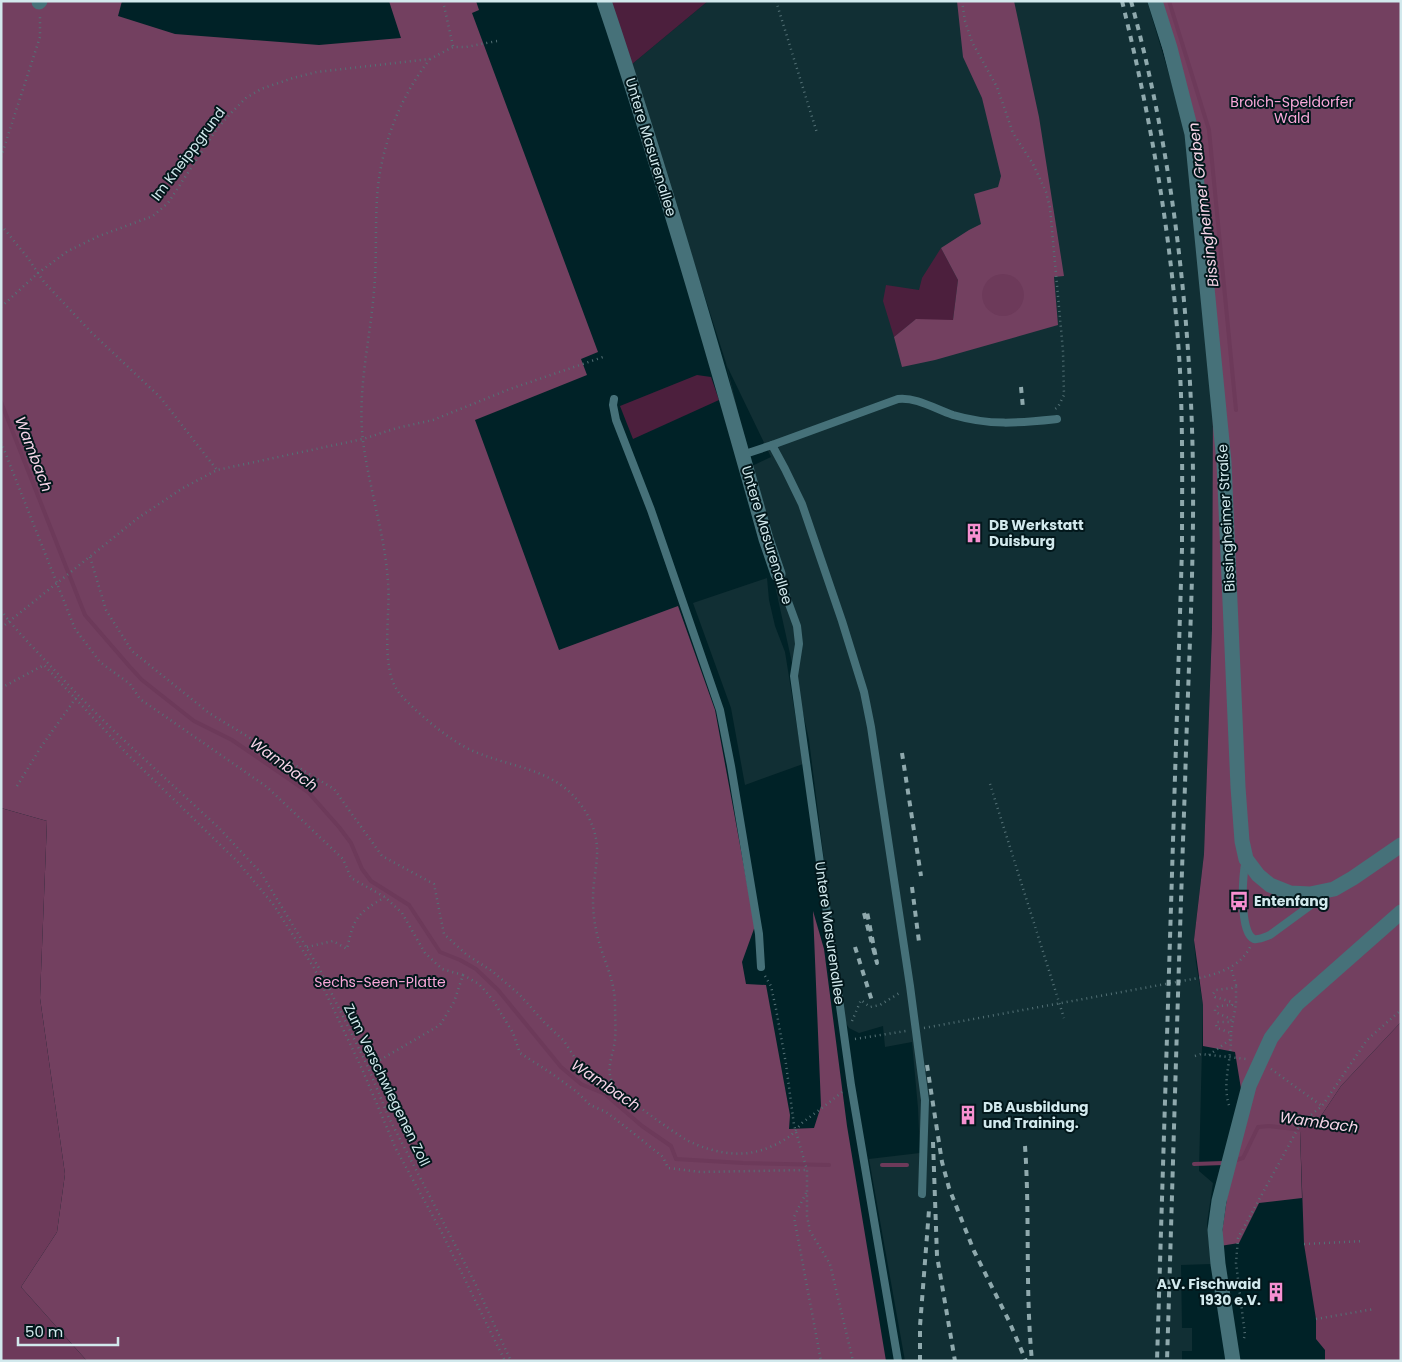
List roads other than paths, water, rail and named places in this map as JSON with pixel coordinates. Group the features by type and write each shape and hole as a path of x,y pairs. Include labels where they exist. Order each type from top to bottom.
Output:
{"street":[{"name":"Untere Masurenallee","path":"604,1 639,104 702,309 766,539 778,574"},
{"name":"Bissingheimer Straße","path":"1155,1 1170,48 1192,134 1224,462 1238,786 1242,841 1246,859 1258,875 1270,885 1290,893 1310,894 1334,889 1401,845"},
{"path":"1232,1361 1215,1230 1219,1201 1241,1113 1260,1061 1271,1038 1297,1004 1401,912"}],"lane":[{"path":"742,454 898,399 907,398 952,414 989,422 1020,423 1057,419"},
{"path":"614,399 613,405 616,420 651,510 720,710 732,766 754,901 759,934 761,968"},
{"path":"772,445 802,504 842,620 864,692 871,727 926,1100 922,1194"},
{"name":"Untere Masurenallee","path":"778,574 797,626 799,644 794,676 851,1085 898,1361"},
{"path":"1246,859 1243,870 1244,924 1247,933 1254,938 1260,939 1270,935 1334,889"}],"water":[{"path":"1007,274 1015,277 1021,283 1024,295 1021,307 1015,313 999,316 991,313 985,307 982,291 985,283 991,277"},
{"path":"1,808 47,821 40,998 65,1174 57,1232 21,1287 87,1361 1,1361"},
{"path":"1401,1022 1401,1361 1325,1361 1325,1350 1316,1339 1316,1319 1304,1244 1300,1130 1321,1116 1341,1086"}],"waterway":[{"name":"Bissingheimer Graben","path":"1169,1 1209,130 1236,410"},
{"name":"Wambach","path":"1,402 85,615 142,680 194,721 232,740 308,792 351,843 362,869 371,881 409,905 440,952 476,969 498,990 561,1067 581,1084 605,1094 642,1126 671,1146 676,1159 829,1165"},
{"name":"Wambach","path":"1233,1161 1243,1158 1258,1127 1269,1126 1304,1130"},
{"name":"Wambach","path":"1194,1164 1224,1163"},
{"name":"Wambach","path":"882,1165 907,1165"}],"railway":[{"path":"1122,1 1143,93 1160,185 1177,324 1182,416 1182,549 1157,1361"},
{"path":"1131,1 1156,106 1174,213 1186,320 1192,428 1192,562 1167,1361"},
{"path":"1021,387 1023,408"},
{"path":"902,753 921,876"},
{"path":"912,887 919,942"},
{"path":"864,913 877,963 867,912"},
{"path":"855,947 872,1001"},
{"path":"927,1065 942,1162 949,1188 974,1251 1009,1321 1026,1361"},
{"path":"933,1142 937,1256 955,1361"},
{"path":"1025,1146 1032,1361"},
{"path":"920,1361 920,1326 929,1210"}],"place":[{"name":"DB Werkstatt Duisburg","path":"974,533"},
{"name":"Entenfang","path":"1239,901"},
{"name":"DB Ausbildung und Training.","path":"968,1115"},
{"name":"A.V. Fischwaid 1930 e.V.","path":"1276,1292"}],"park label":[{"name":"Broich-Speldorfer Wald","path":"1292,110"},
{"name":"Sechs-Seen-Platte","path":"380,982"}]}
